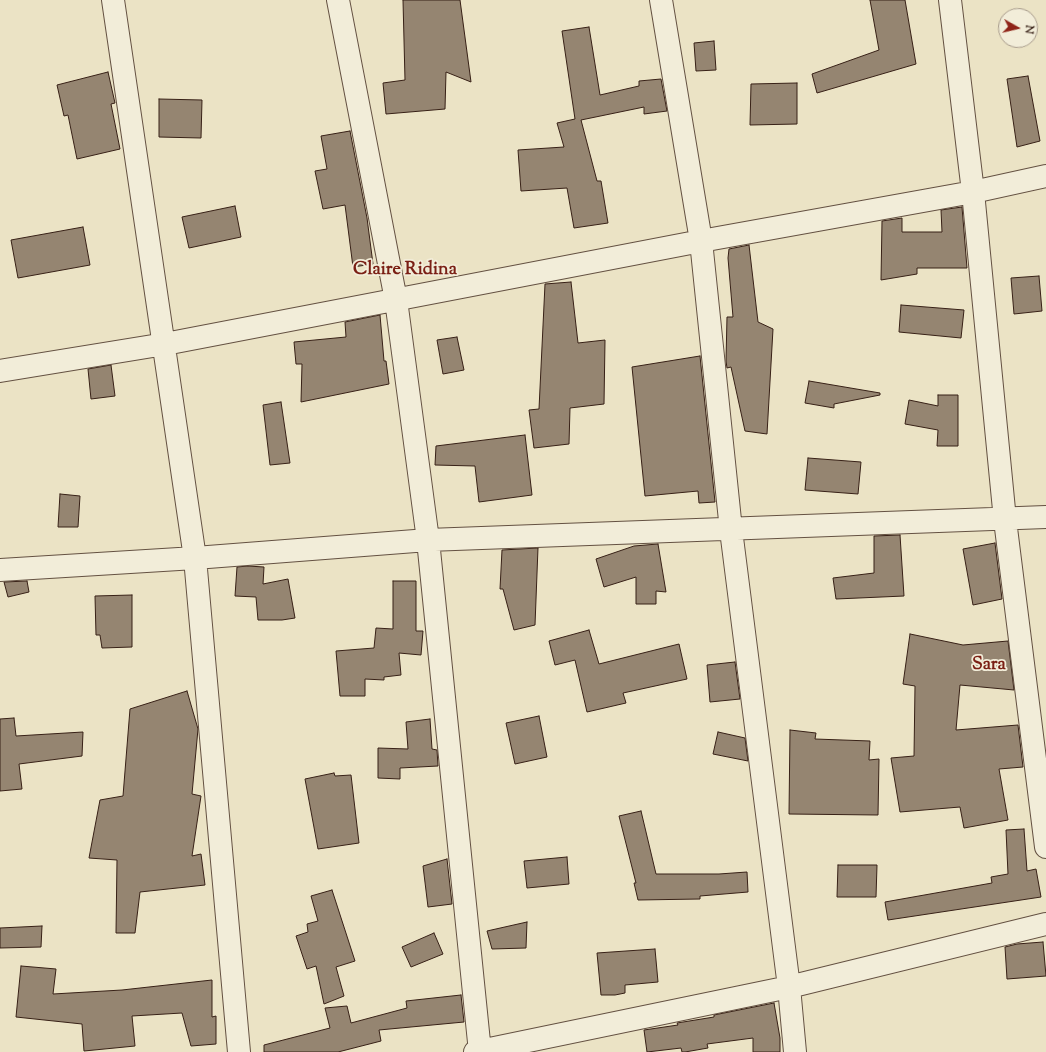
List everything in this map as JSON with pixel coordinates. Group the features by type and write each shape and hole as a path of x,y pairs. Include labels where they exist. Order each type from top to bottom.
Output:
{"street":[{"path":"114,0 195,558 239,1052"},
{"path":"338,0 396,300 428,540 478,1052 789,987 1046,924"},
{"path":"661,0 701,241 731,530 789,987 795,1052"},
{"path":"950,0 973,192 1005,520 1046,847"},
{"path":"0,372 165,344 701,241 973,192 1046,176"},
{"path":"0,570 195,558 428,540 1005,520 1046,517"}],"building":[{"path":"403,0 460,0 471,82 446,72 445,109 386,114 383,83 405,80"},
{"path":"870,0 905,0 916,64 817,93 812,74 879,50"},
{"path":"589,27 600,95 639,86 639,81 661,79 667,111 644,114 644,107 581,120 597,181 601,181 608,223 574,228 567,188 521,191 518,150 564,147 557,123 575,119 562,31"},
{"path":"714,41 716,70 696,71 694,43"},
{"path":"108,72 115,103 111,104 120,149 77,159 68,115 64,116 57,85"},
{"path":"1028,76 1040,141 1017,147 1007,79"},
{"path":"797,83 797,124 750,125 751,84"},
{"path":"159,99 202,100 201,138 159,137"},
{"path":"350,131 367,218 373,264 353,267 345,205 323,209 315,171 327,169 321,136"},
{"path":"235,206 241,237 189,248 182,217"},
{"path":"962,207 967,268 917,268 917,274 881,280 882,221 902,218 902,232 942,232 941,210"},
{"path":"83,227 90,265 18,278 11,240"},
{"path":"749,245 758,322 773,329 767,434 745,431 731,367 727,368 726,361 727,317 733,317 728,258 729,249"},
{"path":"1039,276 1042,311 1014,314 1011,278"},
{"path":"571,282 578,343 605,340 604,404 570,408 569,444 534,448 529,410 539,409 545,284"},
{"path":"901,305 964,310 961,338 899,332"},
{"path":"380,315 384,361 386,361 389,384 301,402 302,364 296,364 294,342 346,337 345,322"},
{"path":"457,337 464,370 443,374 437,340"},
{"path":"700,356 715,502 699,503 698,491 645,496 632,367"},
{"path":"111,365 115,396 91,399 88,369"},
{"path":"809,381 880,393 880,395 834,404 834,408 805,403"},
{"path":"938,395 958,395 958,446 937,446 938,430 905,424 909,400 938,406"},
{"path":"281,402 290,463 270,465 263,405"},
{"path":"525,435 532,495 479,502 475,466 435,465 436,446"},
{"path":"808,458 861,462 858,494 805,490"},
{"path":"60,494 80,496 78,527 58,527"},
{"path":"900,535 904,596 836,599 833,578 874,573 874,536"},
{"path":"995,543 1002,599 973,605 963,549"},
{"path":"658,544 666,592 656,591 656,604 636,604 636,577 604,587 596,559 634,546"},
{"path":"538,548 535,625 514,630 503,589 500,589 502,550"},
{"path":"237,567 264,567 263,584 288,579 295,618 282,620 258,620 256,597 235,596"},
{"path":"27,581 29,592 8,597 4,582"},
{"path":"393,581 416,581 416,631 423,631 421,655 399,653 401,675 384,677 384,680 365,679 365,696 340,696 336,651 374,648 376,628 393,629"},
{"path":"132,595 132,647 102,648 100,635 96,635 95,596"},
{"path":"589,630 599,664 679,644 687,679 623,693 626,703 587,712 575,660 555,665 549,641"},
{"path":"910,634 963,645 1008,641 1014,690 960,685 956,730 1018,725 1023,767 999,769 1008,820 964,828 960,807 900,812 891,758 914,756 915,686 903,684"},
{"path":"735,662 740,699 710,702 707,665"},
{"path":"187,691 198,729 192,794 201,796 192,856 201,854 205,885 140,892 135,933 116,933 117,860 89,858 100,800 123,796 130,709"},
{"path":"539,716 547,757 515,764 506,723"},
{"path":"14,718 16,736 83,732 82,756 19,764 22,789 0,791 0,719"},
{"path":"430,719 432,749 437,750 438,766 400,768 400,779 378,778 378,748 408,749 406,722"},
{"path":"790,730 816,733 815,739 870,741 869,760 879,759 878,815 789,814"},
{"path":"718,732 745,738 748,761 713,754"},
{"path":"334,773 335,776 351,775 359,843 318,849 305,779"},
{"path":"641,811 656,874 719,874 747,872 748,892 700,896 700,899 638,900 634,883 636,883 619,816"},
{"path":"1024,829 1027,871 1036,869 1041,897 888,920 885,902 992,883 991,877 1008,874 1006,830"},
{"path":"567,857 569,884 527,888 524,861"},
{"path":"447,859 452,904 428,907 423,866"},
{"path":"838,865 877,865 876,897 837,897"},
{"path":"332,890 355,961 336,967 344,996 324,1004 316,966 307,969 296,936 308,932 307,924 318,921 311,896"},
{"path":"527,922 526,948 492,949 487,931"},
{"path":"42,926 41,947 0,948 0,928"},
{"path":"434,933 443,954 411,967 402,947"},
{"path":"1043,942 1046,976 1007,979 1005,947 1017,944"},
{"path":"655,949 658,982 625,985 625,993 601,995 597,953"},
{"path":"21,966 56,969 53,994 122,990 212,980 212,1017 216,1016 216,1044 191,1046 182,1013 132,1016 135,1046 84,1051 82,1024 16,1017"},
{"path":"461,995 464,1022 379,1030 381,1041 338,1052 264,1052 264,1045 330,1028 325,1008 347,1006 351,1023 407,1008 406,1001"},
{"path":"774,1003 780,1038 780,1052 753,1052 753,1038 707,1044 708,1048 685,1052 682,1052 681,1048 647,1052 644,1030 678,1025 677,1023 714,1017 714,1015"}],"district":[{"name":"Claire Ridina","path":"405,271"},
{"name":"Sara","path":"989,666"}]}
